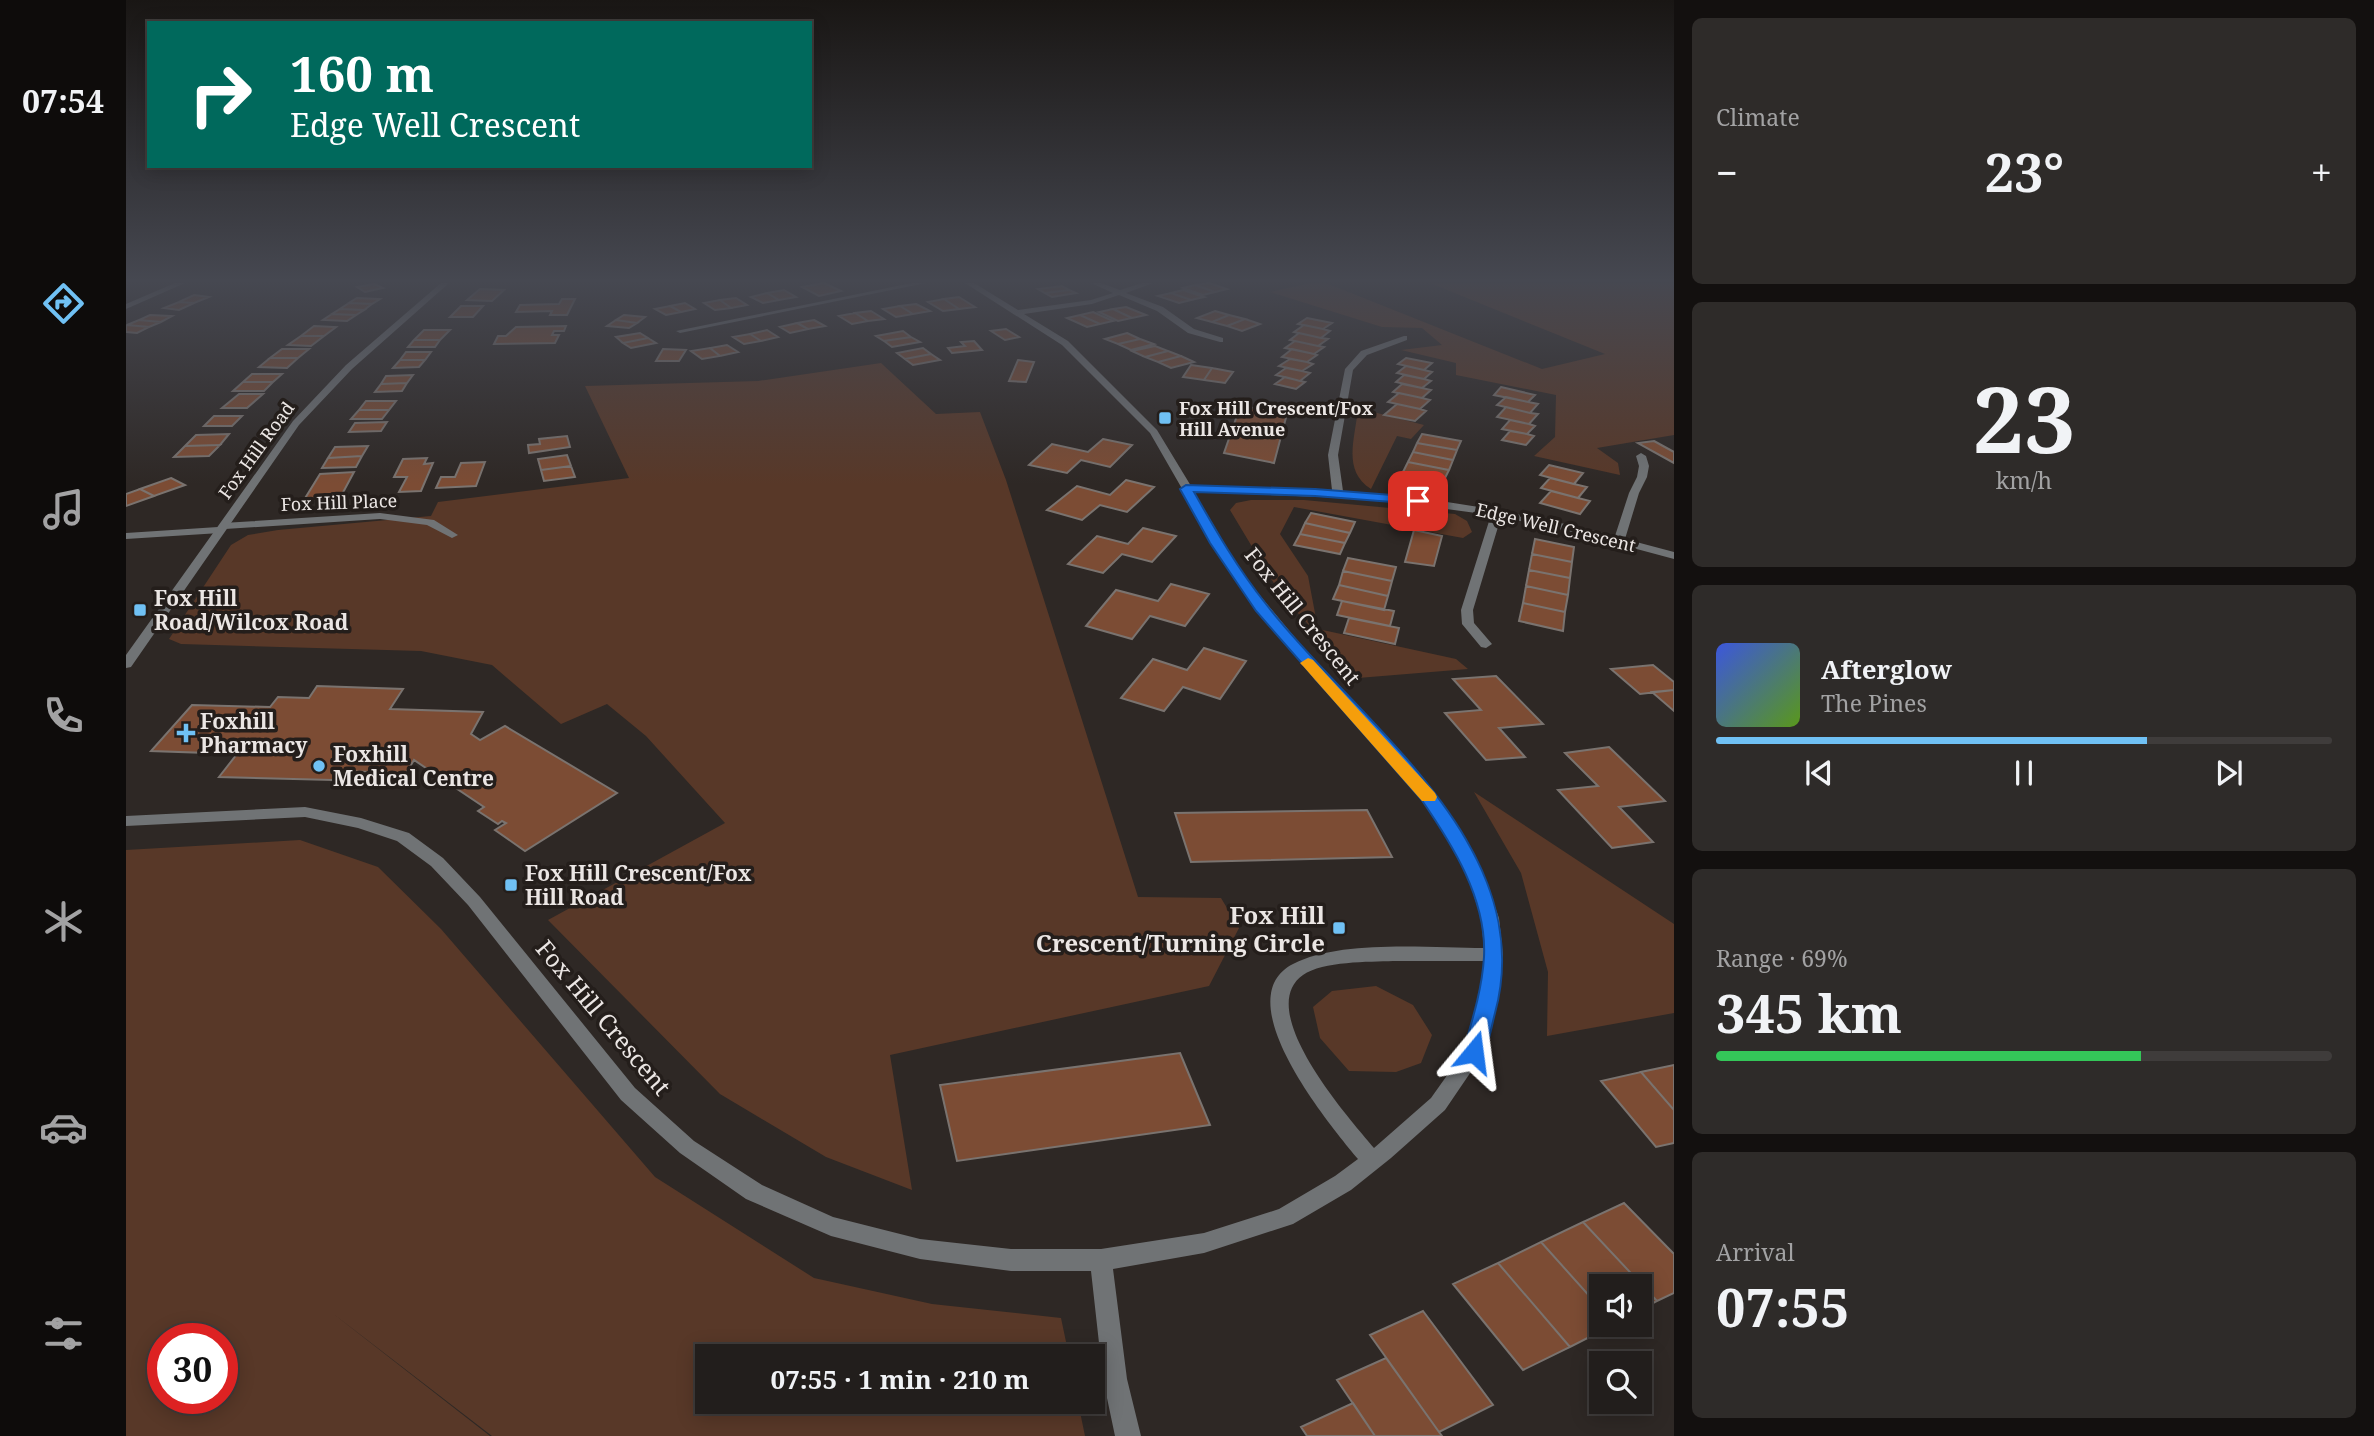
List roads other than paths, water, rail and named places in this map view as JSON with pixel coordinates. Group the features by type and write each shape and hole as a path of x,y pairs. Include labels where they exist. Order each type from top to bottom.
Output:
{"street":[{"name":"Fox Hill Road","path":"126,664 296,423 325,389 365,350"},
{"name":"Fox Hill Crescent","path":"126,821 305,812 361,823 403,837 437,862 474,901 628,1094 687,1147 754,1192 831,1226 920,1249 1011,1260 1101,1259 1204,1243 1285,1217 1343,1183 1438,1104 1474,1052 1489,998 1494,955 1490,918 1474,871 1453,832 1427,795 1261,608 1216,543 1162,444 1134,410 1072,350"},
{"path":"1338,493 1334,455 1349,369 1364,353 1372,350"},
{"path":"1619,541 1634,493 1642,477 1642,456"},
{"name":"Edge Well Crescent","path":"1186,489 1338,493 1434,503 1497,513 1674,555"},
{"path":"1486,645 1468,624 1467,610 1497,513"},
{"name":"Fox Hill Place","path":"126,536 380,516 430,522 452,536"},
{"path":"1372,1161 1331,1112 1289,1043 1277,1009 1281,984 1297,969 1352,956 1494,955"},
{"path":"1101,1259 1115,1379 1128,1436"}],"place":[{"name":"Fox Hill Crescent/Fox Hill Avenue","path":"1165,418"},
{"name":"Fox Hill Road/Wilcox Road","path":"140,610"},
{"name":"Foxhill Pharmacy","path":"186,733"},
{"name":"Foxhill Medical Centre","path":"319,766"},
{"name":"Fox Hill Crescent/Fox Hill Road","path":"511,885"},
{"name":"Fox Hill Crescent/Turning Circle","path":"1339,928"}]}
